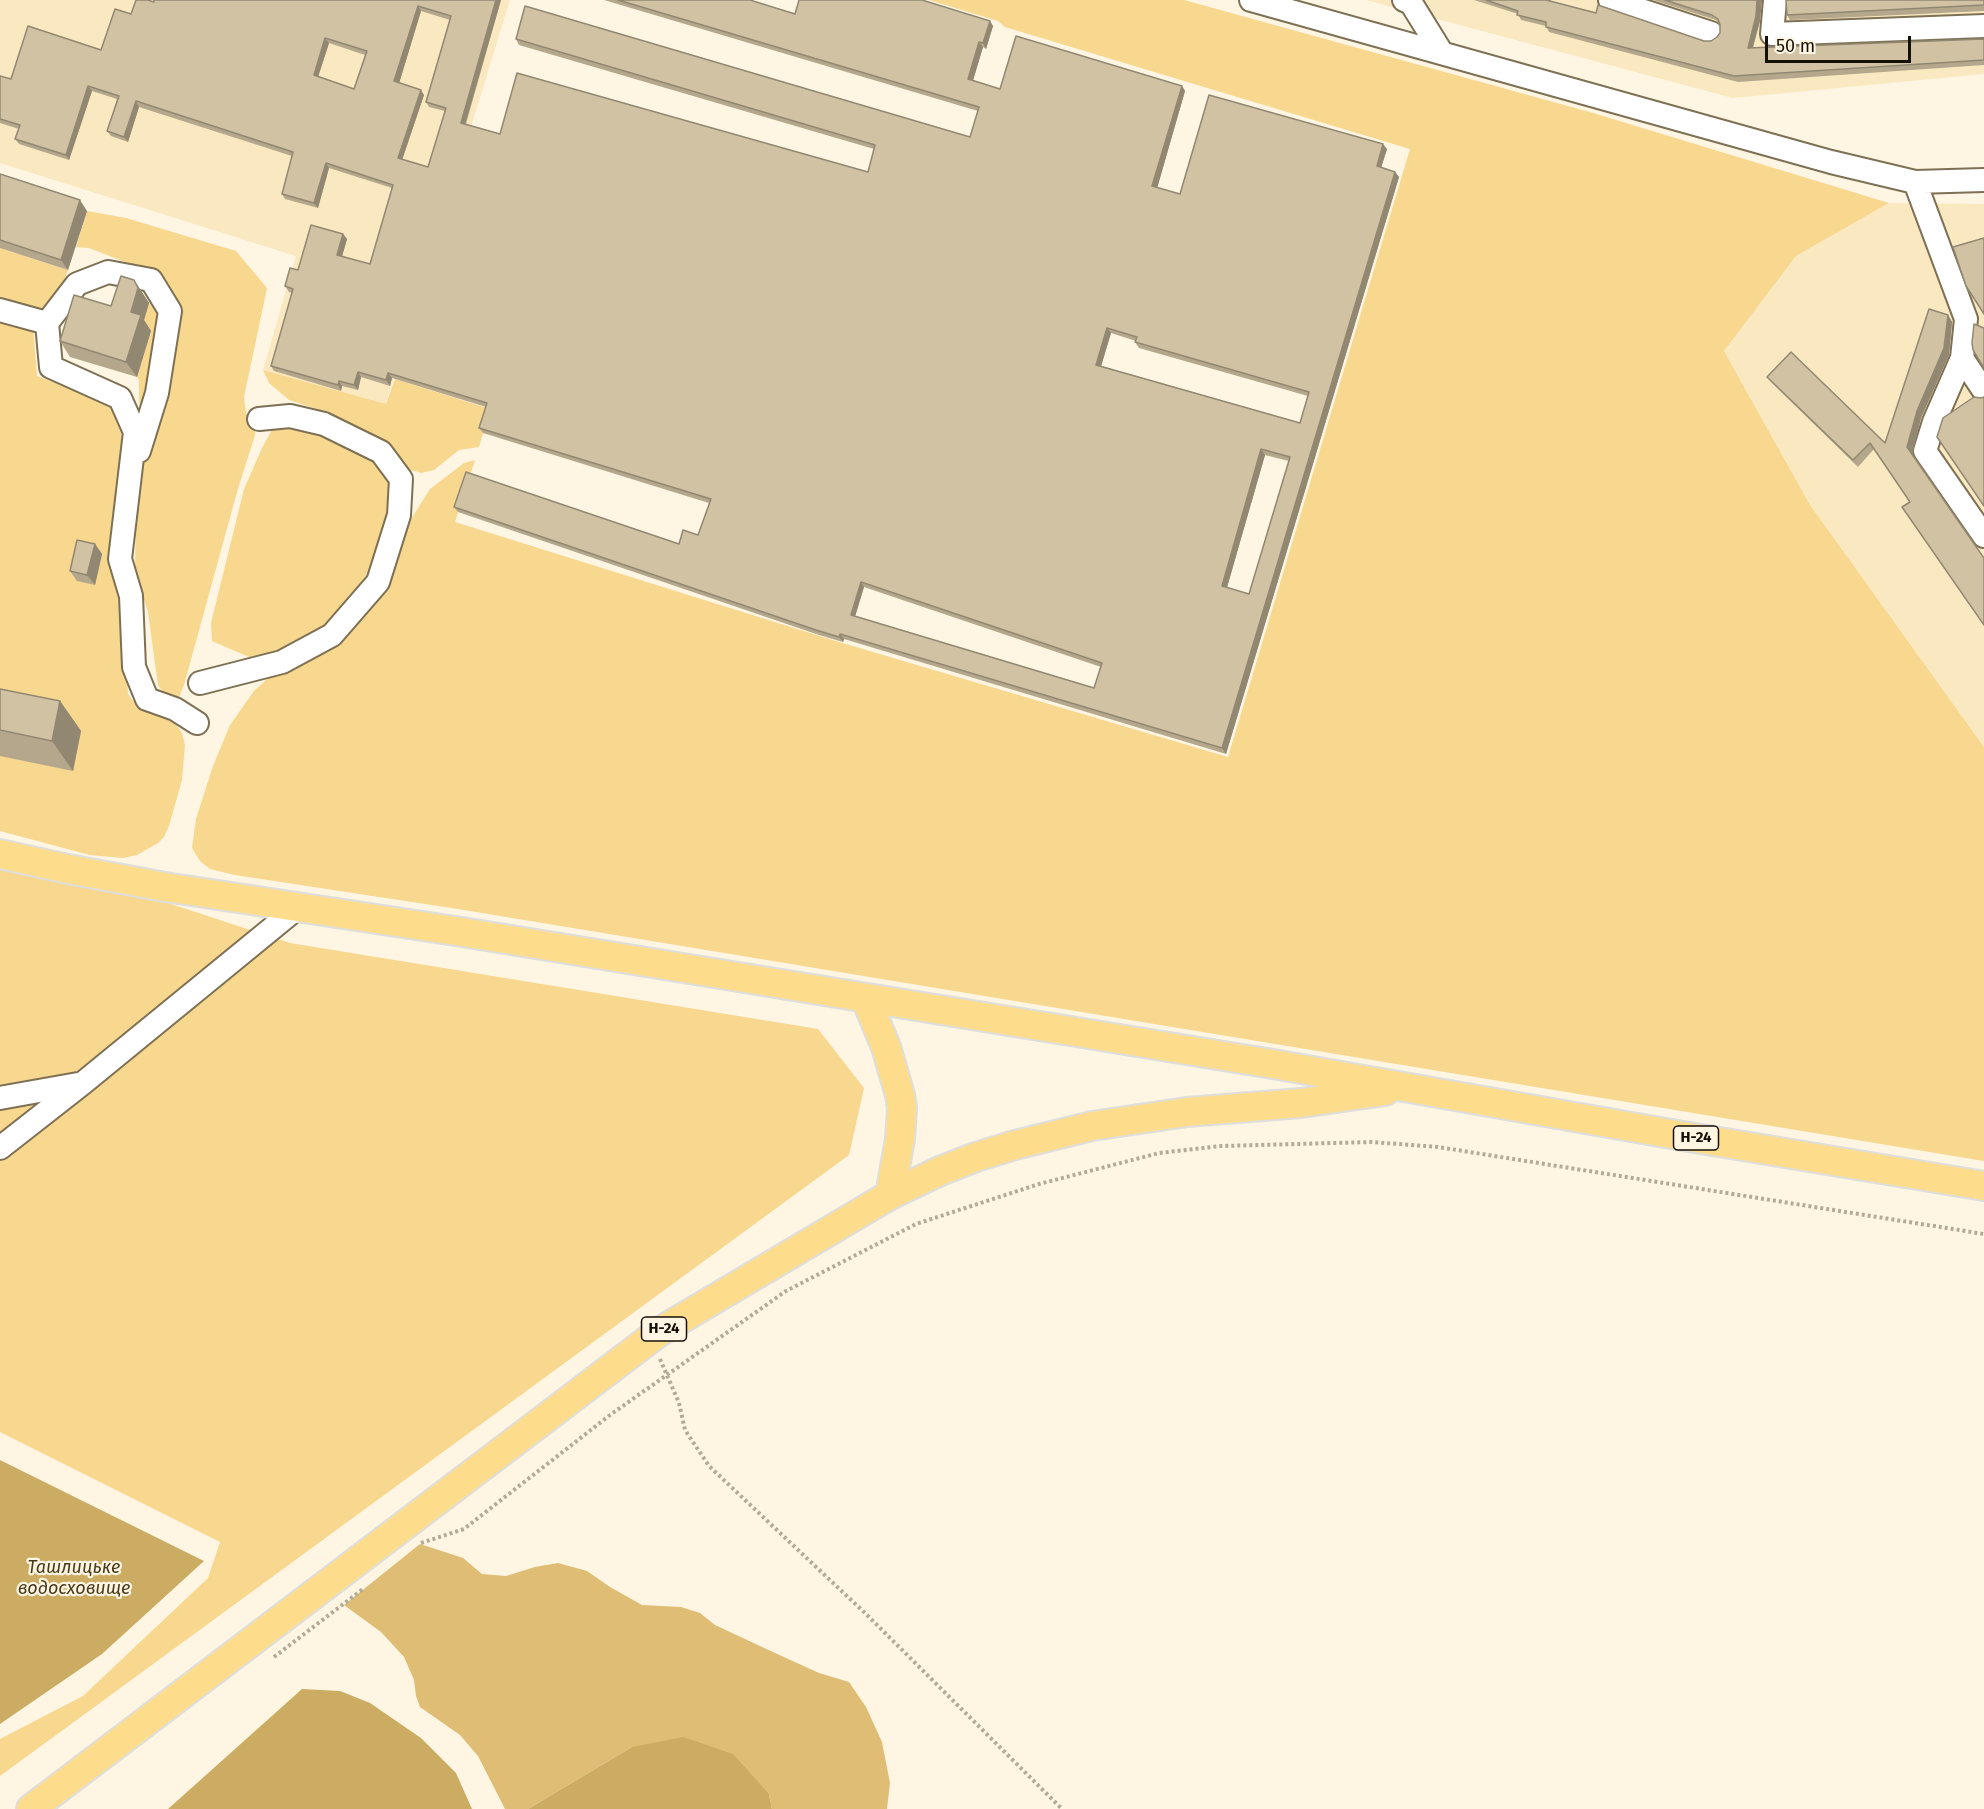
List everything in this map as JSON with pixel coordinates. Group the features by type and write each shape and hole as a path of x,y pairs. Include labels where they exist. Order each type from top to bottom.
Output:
{"main road":[{"path":"0,854 154,885 462,932 1408,1087"},
{"path":"866,999 886,1047 902,1108 900,1139 890,1195"},
{"name":"Н-24","path":"31,1809 650,1338 890,1195 940,1171 986,1154 1092,1125 1186,1112 1326,1100 1408,1087 1984,1186"}],"street":[{"path":"1251,0 1832,162 1915,182 1984,180"},
{"path":"1404,0 1412,3 1442,53"},
{"path":"1610,0 1712,33"},
{"path":"1776,0 1772,34 1984,26"},
{"path":"1915,182 1966,319 1962,358 1934,422 1925,451 1984,536"},
{"path":"129,484 158,393 170,311 151,280 108,272 77,284 47,323 51,366 120,398 135,432 120,559 131,596 134,667 147,699 175,709 197,723"},
{"path":"0,310 47,323"},
{"path":"1962,358 1984,391"},
{"path":"200,683 282,662 332,635 378,582 399,515 401,479 381,452 324,424 290,416 259,419"},
{"path":"0,1148 297,908"},
{"path":"0,1098 82,1083"}],"path":[{"path":"420,1544 464,1529 610,1415 786,1291 916,1224 1039,1184 1159,1153 1221,1146 1372,1142 1438,1147 1984,1234"},
{"path":"650,1338 679,1403 685,1430 709,1466 867,1614 1062,1809"},
{"path":"268,1661 368,1585"}],"shaded area":[{"path":"0,0 510,0 386,404 263,370 296,256 0,163"},
{"path":"929,0 1184,0 1593,113 1889,203 1796,256 1724,351 1810,505 1984,747 1984,1161 458,909 235,875 210,869 200,861 192,848 196,819 213,766 230,725 254,691 266,680 295,662 395,560 408,524 430,489 464,463 475,460 455,522 829,639 1228,757 1410,149 1005,27 998,21"},
{"path":"1366,0 1984,0 1984,74 1733,98"},
{"path":"1889,203 1984,204 1984,747 1810,505 1724,351 1796,256"},
{"path":"87,211 126,218 236,251 267,288 244,397 246,414 255,429 255,435 178,700 173,700 158,685 148,612 135,570 136,519 145,451 137,377 151,331 141,327 151,297 138,267 89,248 76,247"},
{"path":"0,248 68,270 60,294 54,303 37,310 0,297"},
{"path":"0,313 33,327 37,376 108,403 115,410 126,432 111,540 112,554 124,603 128,694 132,700 176,725 182,733 185,745 182,780 169,826 158,843 137,855 123,858 90,855 0,831"},
{"path":"263,370 386,404 395,379 490,409 479,447 459,450 434,470 421,473 405,468 348,425 317,409 289,400 269,383"},
{"path":"275,424 301,424 369,458 380,466 393,484 387,534 357,593 318,636 256,660 212,641 211,623 244,489"},
{"path":"0,866 168,903 290,943 818,1029 864,1088 849,1155 0,1776 0,1739 83,1696 208,1578 220,1542 0,1432"},
{"path":"420,1544 463,1558 482,1574 506,1576 558,1563 587,1571 642,1605 681,1607 700,1613 715,1625 775,1653 819,1673 849,1682 866,1707 882,1742 890,1783 887,1809 772,1809 769,1794 632,1747 528,1809 505,1809 478,1756 460,1735 420,1707 414,1680 404,1657 381,1632 344,1605"}],"water":[{"name":"Ташлицьке водосховище","path":"0,1460 204,1561 102,1654 0,1724"},
{"path":"302,1689 340,1691 370,1703 421,1738 456,1773 472,1809 168,1809"},
{"path":"683,1737 733,1754 769,1794 772,1809 528,1809 632,1747"}],"building":[{"path":"136,0 154,2 154,0 496,0 461,123 500,134 517,73 868,172 875,145 516,39 525,6 970,137 979,107 618,0 750,0 795,14 799,0 922,0 990,21 983,43 979,42 968,79 1000,89 1016,36 1182,86 1152,186 1180,194 1209,95 1383,144 1377,166 1395,172 1222,748 840,634 839,637 816,630 454,507 466,472 679,544 683,530 698,535 711,499 479,428 487,403 388,373 386,380 358,372 354,385 339,381 338,385 271,366 293,289 285,286 290,268 298,270 311,225 343,234 337,255 370,264 393,185 326,163 314,203 282,194 293,152 136,101 124,137 107,131 119,96 88,86 66,155 15,139 20,125 0,119 0,76 11,79 28,26 101,50 115,9 131,14","holes":["418,6 451,16 426,102 446,108 428,167 398,158 421,90 394,81","325,38 367,51 354,89 314,75","1107,328 1137,337 1135,342 1309,392 1300,423 1096,365","1261,449 1290,457 1249,594 1222,586","861,582 1102,663 1094,688 851,615"]},
{"path":"1486,0 1546,0 1596,13 1598,5 1704,41 1711,41 1720,33 1718,19 1665,0 1757,0 1756,16 1748,48 1984,39 1984,60 1734,76 1546,27 1546,22 1517,15 1518,11"},
{"path":"1786,0 1984,0 1984,5 1787,15"},
{"path":"0,174 80,200 61,260 0,240"},
{"path":"1984,238 1984,314 1966,286 1953,247"},
{"path":"121,276 134,280 138,288 131,312 141,315 126,362 60,341 74,295 111,306"},
{"path":"1929,309 1948,315 1944,348 1917,411 1907,447 1984,558 1984,625 1902,507 1910,502 1870,443 1853,460 1767,377 1791,352 1885,443"},
{"path":"1974,324 1984,328 1984,368 1973,350"},
{"path":"1974,397 1984,397 1984,506 1937,437 1943,418"},
{"path":"77,540 95,544 87,575 70,571"},
{"path":"0,689 60,701 52,741 0,730"}]}
